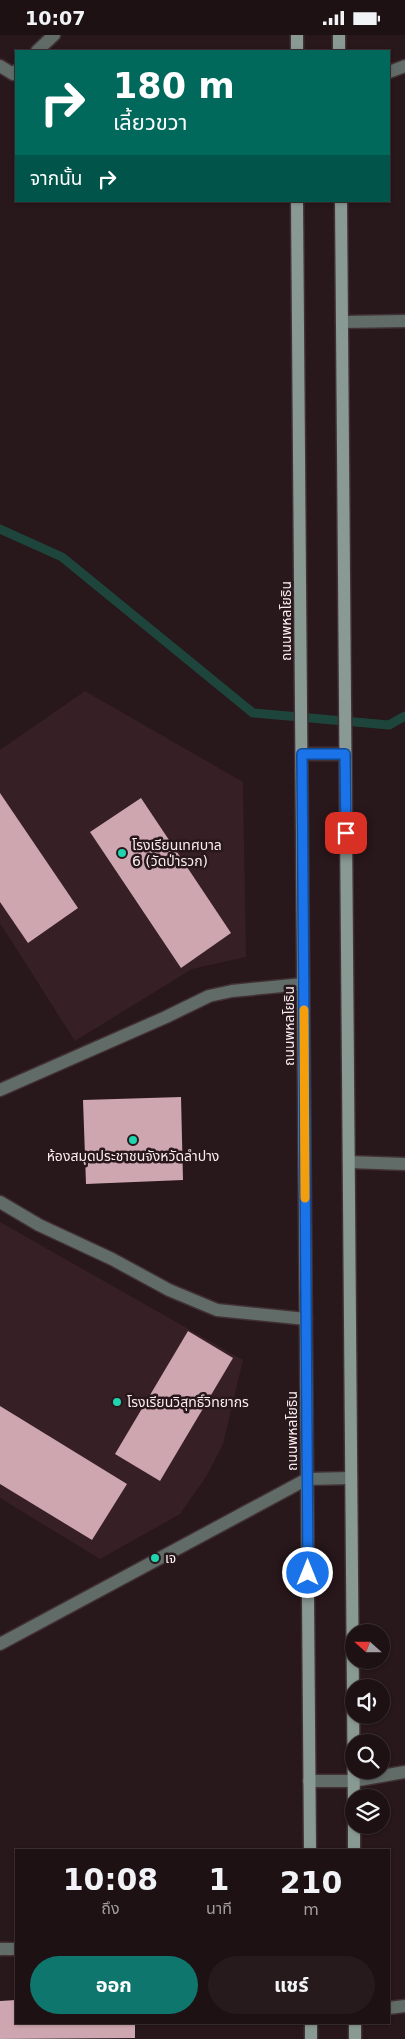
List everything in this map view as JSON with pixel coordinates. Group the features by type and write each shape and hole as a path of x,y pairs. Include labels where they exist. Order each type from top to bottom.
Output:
{"main road":[{"path":"297,35 297,50"},
{"path":"339,35 339,50"},
{"name":"ถนนพหลโยธิน","path":"297,202 310,1849"},
{"path":"341,202 354,1789"},
{"path":"354,1834 354,1849"},
{"path":"311,2024 312,2039"},
{"path":"355,2024 355,2039"}],"street":[{"path":"38,50 54,35"},
{"path":"0,66 13,74 15,72"},
{"path":"390,73 405,66"},
{"path":"342,322 405,321"},
{"path":"302,754 345,748"},
{"path":"0,1090 166,1017 209,996 232,991 303,984"},
{"path":"349,1163 405,1164"},
{"path":"0,1202 39,1225 112,1259 169,1290 209,1307 237,1313 306,1319"},
{"path":"0,1644 307,1479 351,1478"},
{"path":"310,1781 354,1781 405,1772"},
{"path":"0,1949 15,1949"},
{"path":"390,2008 405,2006"}],"shaded area":[{"name":"โรงเรียนเทศบาล 6 (วัดป่ารวก)","path":"85,691 243,782 246,957 192,969 75,1041 0,923 0,750"},
{"name":"โรงเรียนวิสุทธิ์วิทยากร","path":"0,1222 243,1360 223,1444 206,1477 180,1514 100,1559 0,1498"}],"building":[{"path":"0,793 78,908 28,943 0,902"},
{"path":"141,798 231,933 181,968 90,832"},
{"name":"ห้องสมุดประชาชนจังหวัดลำปาง","path":"181,1097 183,1180 86,1184 83,1100"},
{"path":"188,1331 233,1358 160,1481 115,1454"},
{"path":"0,1406 127,1484 92,1540 0,1484"},
{"path":"15,2000 15,2024 135,2024 135,2038 0,2039 0,2001"}],"waterway":[{"path":"0,529 62,557 253,713 389,725 405,716"}],"slow traffic":[{"path":"304,1010 305,1198"}],"place":[{"name":"โรงเรียนเทศบาล 6 (วัดป่ารวก)","path":"122,853"},
{"name":"ห้องสมุดประชาชนจังหวัดลำปาง","path":"133,1140"},
{"name":"โรงเรียนวิสุทธิ์วิทยากร","path":"117,1402"},
{"name":"เจ","path":"155,1558"}],"route":[{"path":"308,1573 302,754 345,754 346,833"}]}
